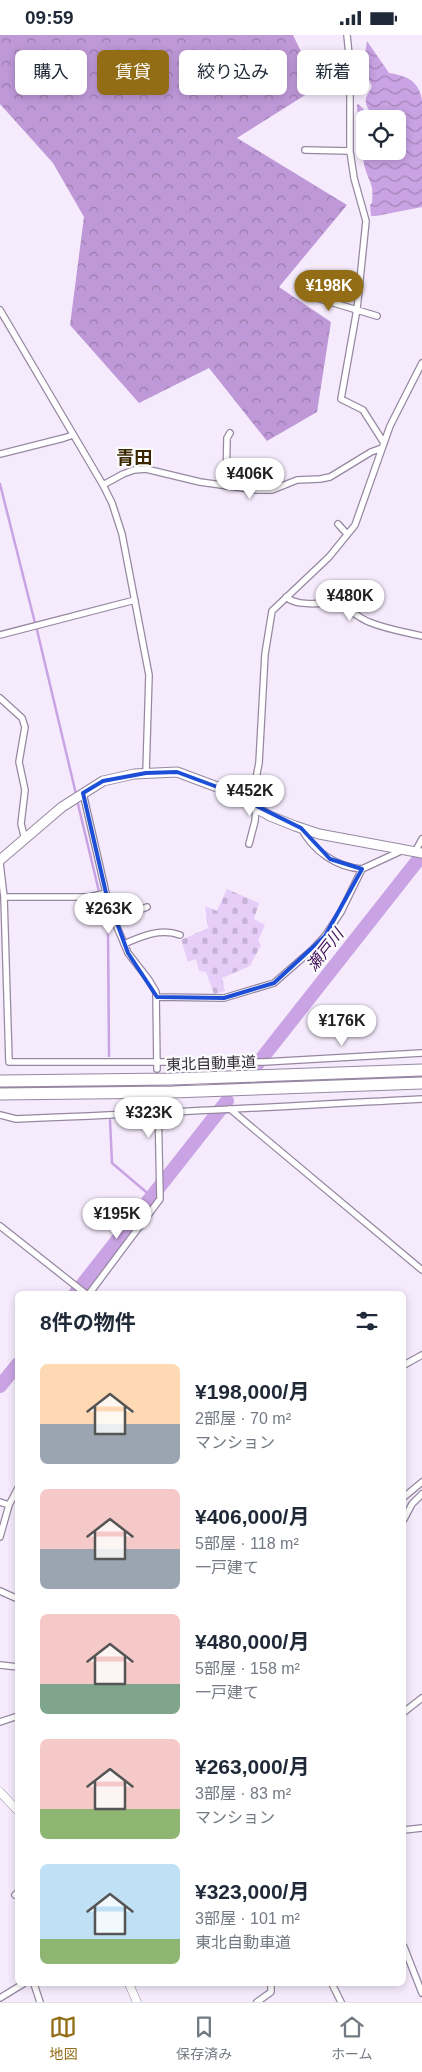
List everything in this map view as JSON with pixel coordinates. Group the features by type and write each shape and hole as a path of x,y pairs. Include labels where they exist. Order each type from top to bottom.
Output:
{"highway":[{"name":"東北自動車道","path":"0,1081 161,1079 422,1070"},
{"name":"東北自動車道","path":"0,1094 193,1091 422,1083"}],"main road":[{"path":"0,861 79,796 103,781 146,773 177,772 220,788 270,816 301,828 319,834 418,853"}],"street":[{"path":"347,35 350,75 350,151 354,178 366,221 357,309 341,399 363,410 383,445"},
{"path":"305,150 350,151"},
{"path":"307,295 377,316"},
{"path":"0,310 112,503 122,535 149,675 146,773"},
{"path":"249,844 255,821 253,805 260,754 268,635 272,611 329,557 355,525 390,426 422,363"},
{"path":"226,485 227,438 230,433"},
{"path":"0,454 64,439 73,435"},
{"path":"103,485 123,474 134,470 146,469 226,485 257,490 272,490 296,480 330,477 383,445"},
{"path":"338,524 346,534"},
{"path":"286,597 297,604 323,603 337,605 367,621 422,636"},
{"path":"0,635 135,600"},
{"path":"0,699 22,719 25,727 20,762 25,790 21,825 25,839"},
{"path":"79,796 102,895 124,945 134,962 150,980 157,997 158,1069"},
{"path":"301,828 306,838 330,859 343,866 362,869 403,850"},
{"path":"418,853 422,839"},
{"path":"0,861 4,897 9,1062 264,1062 422,1053"},
{"path":"157,997 224,998 274,983 325,936 341,912 362,869"},
{"path":"4,897 102,895"},
{"path":"114,921 147,907"},
{"path":"124,945 144,936 160,932 166,931 180,935"},
{"path":"0,1115 16,1119 422,1099"},
{"path":"88,1291 160,1199 158,1102"},
{"path":"228,1109 422,1269"},
{"path":"0,1226 84,1291"},
{"path":"406,1364 422,1355"},
{"path":"406,1495 422,1482"},
{"path":"0,1537 9,1505 15,1494"},
{"path":"406,1516 422,1494"},
{"path":"0,1502 9,1505"},
{"path":"0,1591 15,1598"},
{"path":"0,1665 15,1667"},
{"path":"406,1710 422,1698"},
{"path":"0,1722 15,1717"},
{"path":"0,1792 15,1808"},
{"path":"406,1830 422,1828"},
{"path":"406,1952 422,1993"},
{"path":"0,1998 19,1986"},
{"path":"35,1986 40,2002"},
{"path":"130,1986 137,2002"},
{"path":"257,2002 271,1992 271,1986"},
{"path":"333,1986 341,2002"}],"highlighted area":[{"path":"177,772 220,788 301,828 330,859 362,869 325,936 274,983 224,998 157,997 128,953 106,893 83,793 103,781 146,773"}],"green space":[{"path":"0,35 293,35 300,50 297,50 297,95 305,95 237,138 347,205 279,287 331,322 317,412 267,441 209,368 139,403 70,325 84,217 53,163 0,104"},
{"path":"227,889 259,903 254,919 265,925 258,941 261,945 250,966 222,978 225,991 214,994 206,972 199,971 196,959 188,962 181,940 208,928 205,906 217,911"}],"water":[{"path":"367,41 389,73 407,78 418,88 422,100 422,207 371,216 372,188 363,160 406,160 406,110 369,110 366,98 372,86 369,79 369,50 366,50"},
{"path":"357,105 360,105 364,110 358,110"}],"waterway":[{"path":"0,484 35,623"},
{"path":"37,630 76,794"},
{"path":"77,800 108,929 109,1056"},
{"name":"瀬戸川","path":"255,1067 422,855"},
{"name":"瀬戸川","path":"77,1291 227,1101"},
{"path":"110,1120 112,1163 152,1197"},
{"name":"瀬戸川","path":"0,1386 15,1368"}],"district":[{"name":"青田","path":"134,458"}]}
